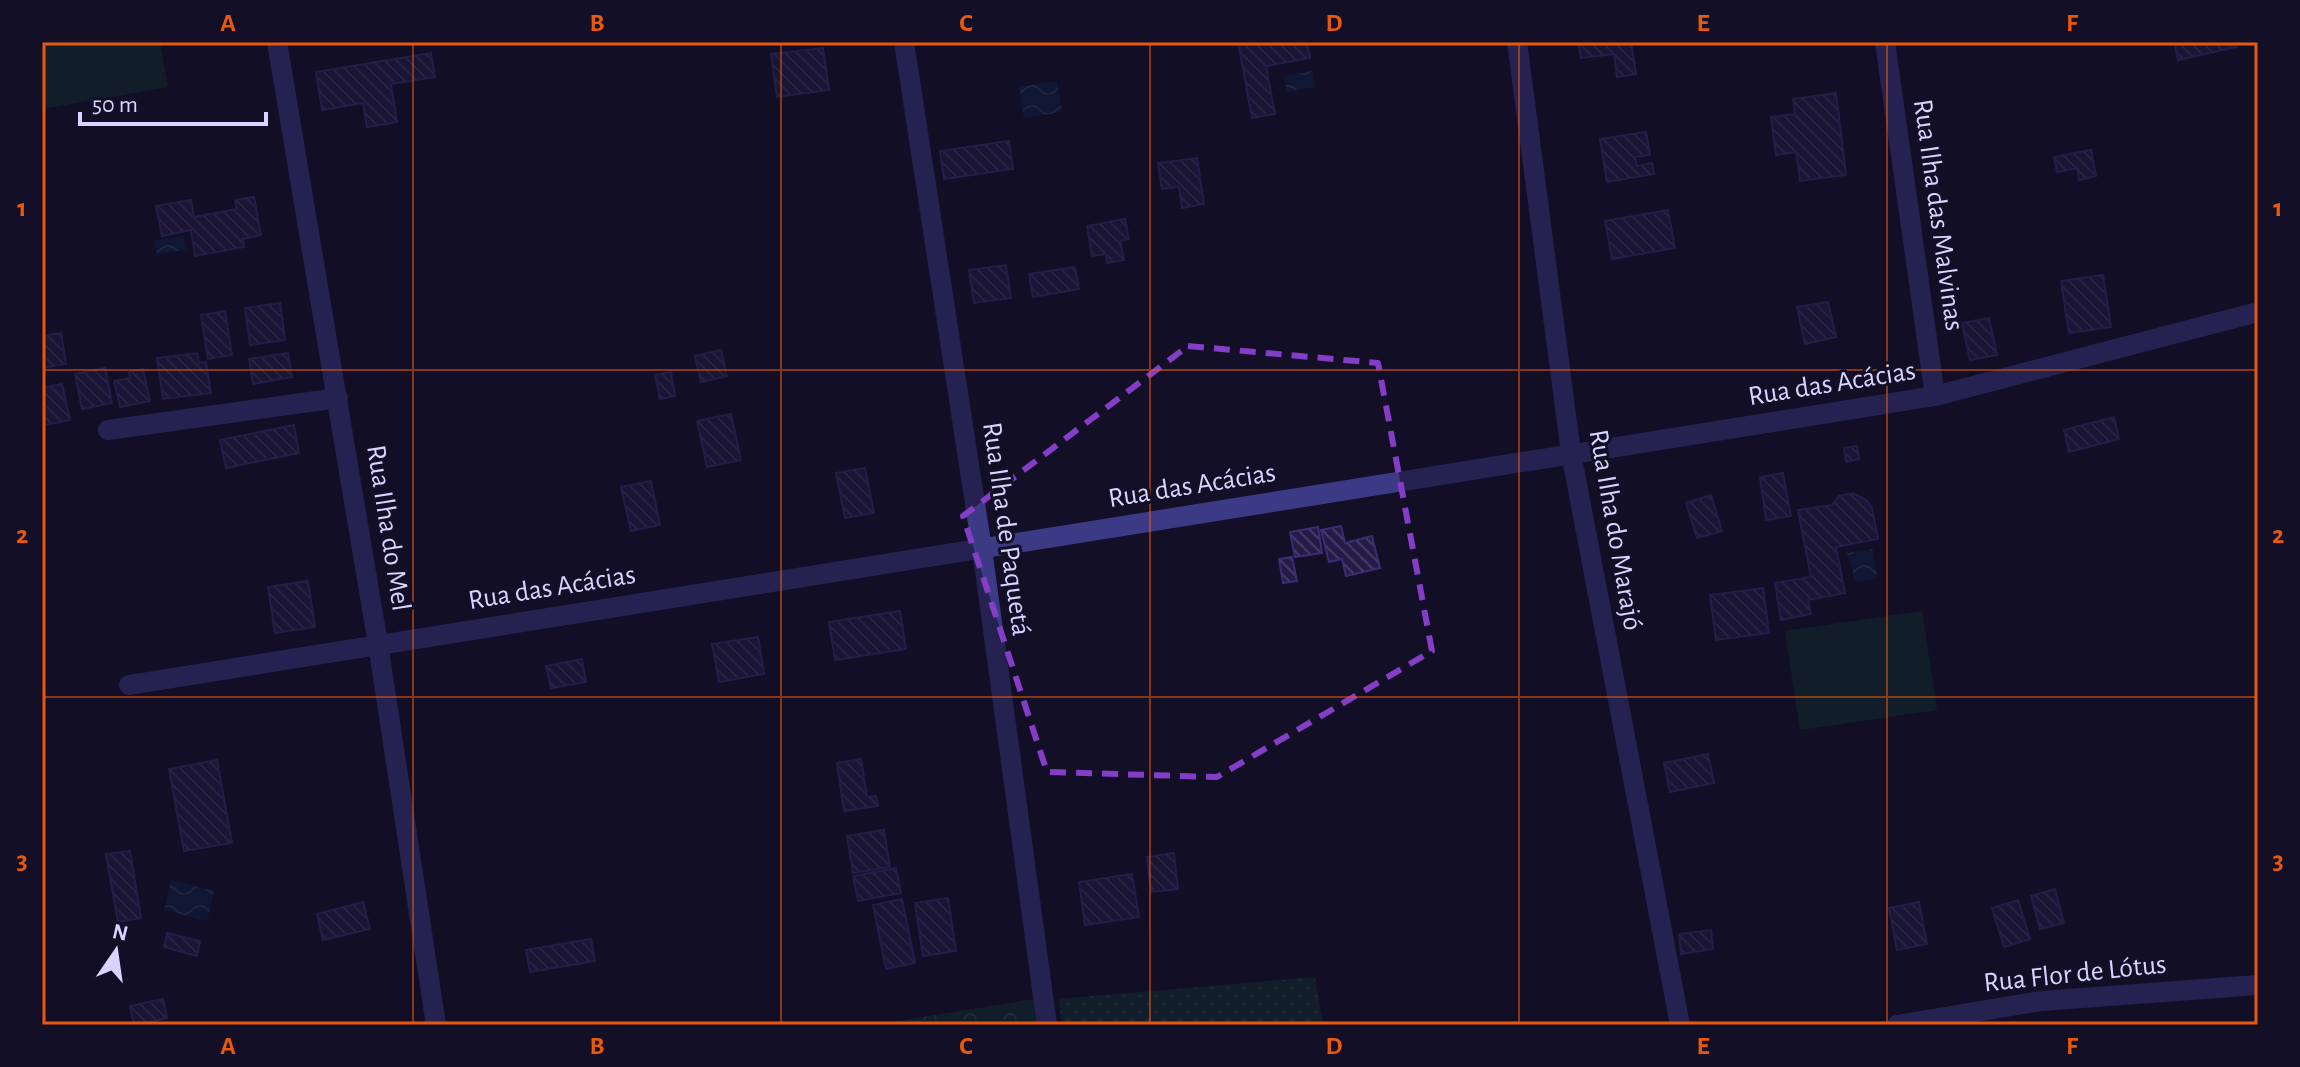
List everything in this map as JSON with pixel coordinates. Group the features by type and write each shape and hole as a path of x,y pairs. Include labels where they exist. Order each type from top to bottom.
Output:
{"street":[{"name":"Rua Ilha do Mel","path":"277,42 378,644 436,1025"},
{"name":"Rua Ilha de Paquetá","path":"904,42 982,549 1047,1025"},
{"name":"Rua Ilha do Marajó","path":"1517,42 1571,453 1680,1025"},
{"name":"Rua Ilha das Malvinas","path":"1885,42 1935,396"},
{"name":"Rua das Acácias","path":"129,685 1935,396 2258,312"},
{"path":"108,430 338,398"},
{"name":"Rua Flor de Lótus","path":"1897,1025 2041,1001 2258,985"}],"highlighted area":[{"path":"1188,346 1378,363 1432,651 1217,777 1047,772 963,516"}],"green space":[{"path":"42,42 160,42 168,87 42,109"},
{"path":"1922,611 1937,710 1800,730 1785,631"},
{"path":"1315,977 1323,1025 1062,1025 1059,999"},
{"path":"1035,999 1038,1025 873,1025"}],"water":[{"path":"1312,71 1315,87 1287,92 1284,76"},
{"path":"1057,81 1062,112 1024,118 1019,87"},
{"path":"183,236 186,250 157,254 154,240"},
{"path":"1872,549 1878,578 1856,582 1847,553"},
{"path":"171,880 214,891 207,921 164,910"}],"building":[{"path":"1238,42 1307,42 1310,58 1266,66 1275,114 1252,118"},
{"path":"1578,42 1631,42 1636,74 1617,77 1614,54 1581,58"},
{"path":"2174,42 2235,42 2236,47 2178,60"},
{"path":"823,48 829,90 777,97 771,54"},
{"path":"431,53 435,77 391,84 397,122 367,127 363,103 322,110 316,72"},
{"path":"1836,93 1846,175 1800,181 1796,152 1776,155 1771,117 1795,114 1793,99"},
{"path":"1646,132 1650,155 1635,157 1637,166 1652,163 1654,174 1607,182 1600,139"},
{"path":"1009,141 1013,169 944,179 940,151"},
{"path":"2091,150 2096,176 2079,180 2077,168 2057,172 2054,157"},
{"path":"1197,158 1204,204 1182,208 1179,187 1162,189 1158,163"},
{"path":"254,197 261,235 243,239 244,247 195,256 191,230 162,236 156,206 191,200 194,217 237,209 235,200"},
{"path":"1668,210 1675,248 1612,259 1605,221"},
{"path":"1125,219 1129,239 1120,241 1124,260 1107,263 1106,254 1092,256 1087,226"},
{"path":"1006,265 1011,298 974,303 969,270"},
{"path":"1075,267 1079,289 1033,297 1029,274"},
{"path":"2103,275 2111,327 2069,333 2061,281"},
{"path":"1828,302 1836,337 1805,344 1797,307"},
{"path":"280,303 285,340 250,345 245,308"},
{"path":"225,311 232,355 208,359 201,315"},
{"path":"1989,318 1997,355 1970,360 1962,323"},
{"path":"61,333 66,364 42,368 42,336"},
{"path":"721,350 727,376 701,382 695,356"},
{"path":"197,353 199,363 206,362 211,393 163,399 157,358"},
{"path":"288,353 292,377 253,384 249,359"},
{"path":"105,368 112,403 82,409 75,374"},
{"path":"143,369 150,401 120,407 114,381 130,378 129,372"},
{"path":"671,372 675,396 660,399 655,375"},
{"path":"62,384 70,420 45,425 42,388"},
{"path":"731,414 741,460 707,467 697,421"},
{"path":"2114,417 2119,439 2069,452 2064,430"},
{"path":"294,425 299,453 226,468 220,440"},
{"path":"1857,446 1859,459 1846,462 1844,448"},
{"path":"865,468 874,513 845,518 836,473"},
{"path":"1783,473 1791,516 1766,520 1760,477"},
{"path":"651,481 660,525 631,531 621,487"},
{"path":"1853,493 1866,500 1872,508 1878,539 1836,547 1845,593 1808,600 1811,614 1781,620 1775,583 1811,577 1798,510 1832,505 1839,496"},
{"path":"1711,495 1722,531 1697,538 1686,503"},
{"path":"1341,526 1345,543 1372,536 1380,568 1346,576 1342,559 1329,562 1321,530"},
{"path":"1318,527 1322,553 1295,557 1290,532"},
{"path":"1292,557 1297,581 1283,583 1279,559"},
{"path":"308,581 315,627 275,633 268,587"},
{"path":"1763,588 1769,633 1716,640 1710,595"},
{"path":"900,611 906,649 835,660 829,622"},
{"path":"758,637 764,674 719,682 712,644"},
{"path":"582,659 586,682 551,688 546,666"},
{"path":"1708,754 1714,783 1670,792 1664,763"},
{"path":"861,759 867,797 876,796 878,806 844,811 837,763"},
{"path":"217,760 232,843 184,851 169,769"},
{"path":"884,830 890,867 853,873 847,836"},
{"path":"130,851 141,918 118,922 106,854"},
{"path":"1174,853 1178,889 1151,892 1147,857"},
{"path":"896,868 901,893 858,901 853,876"},
{"path":"1132,874 1139,917 1085,925 1079,882"},
{"path":"2055,889 2064,923 2040,929 2031,896"},
{"path":"948,898 956,951 923,956 915,903"},
{"path":"902,899 915,963 886,969 873,905"},
{"path":"2018,900 2030,939 2004,947 1992,908"},
{"path":"363,902 370,929 323,940 317,914"},
{"path":"1919,902 1927,944 1897,950 1889,908"},
{"path":"1711,930 1713,949 1681,954 1679,934"},
{"path":"167,933 200,941 197,956 164,947"},
{"path":"591,939 595,961 530,972 526,950"},
{"path":"163,999 167,1018 134,1025 130,1006"}]}
